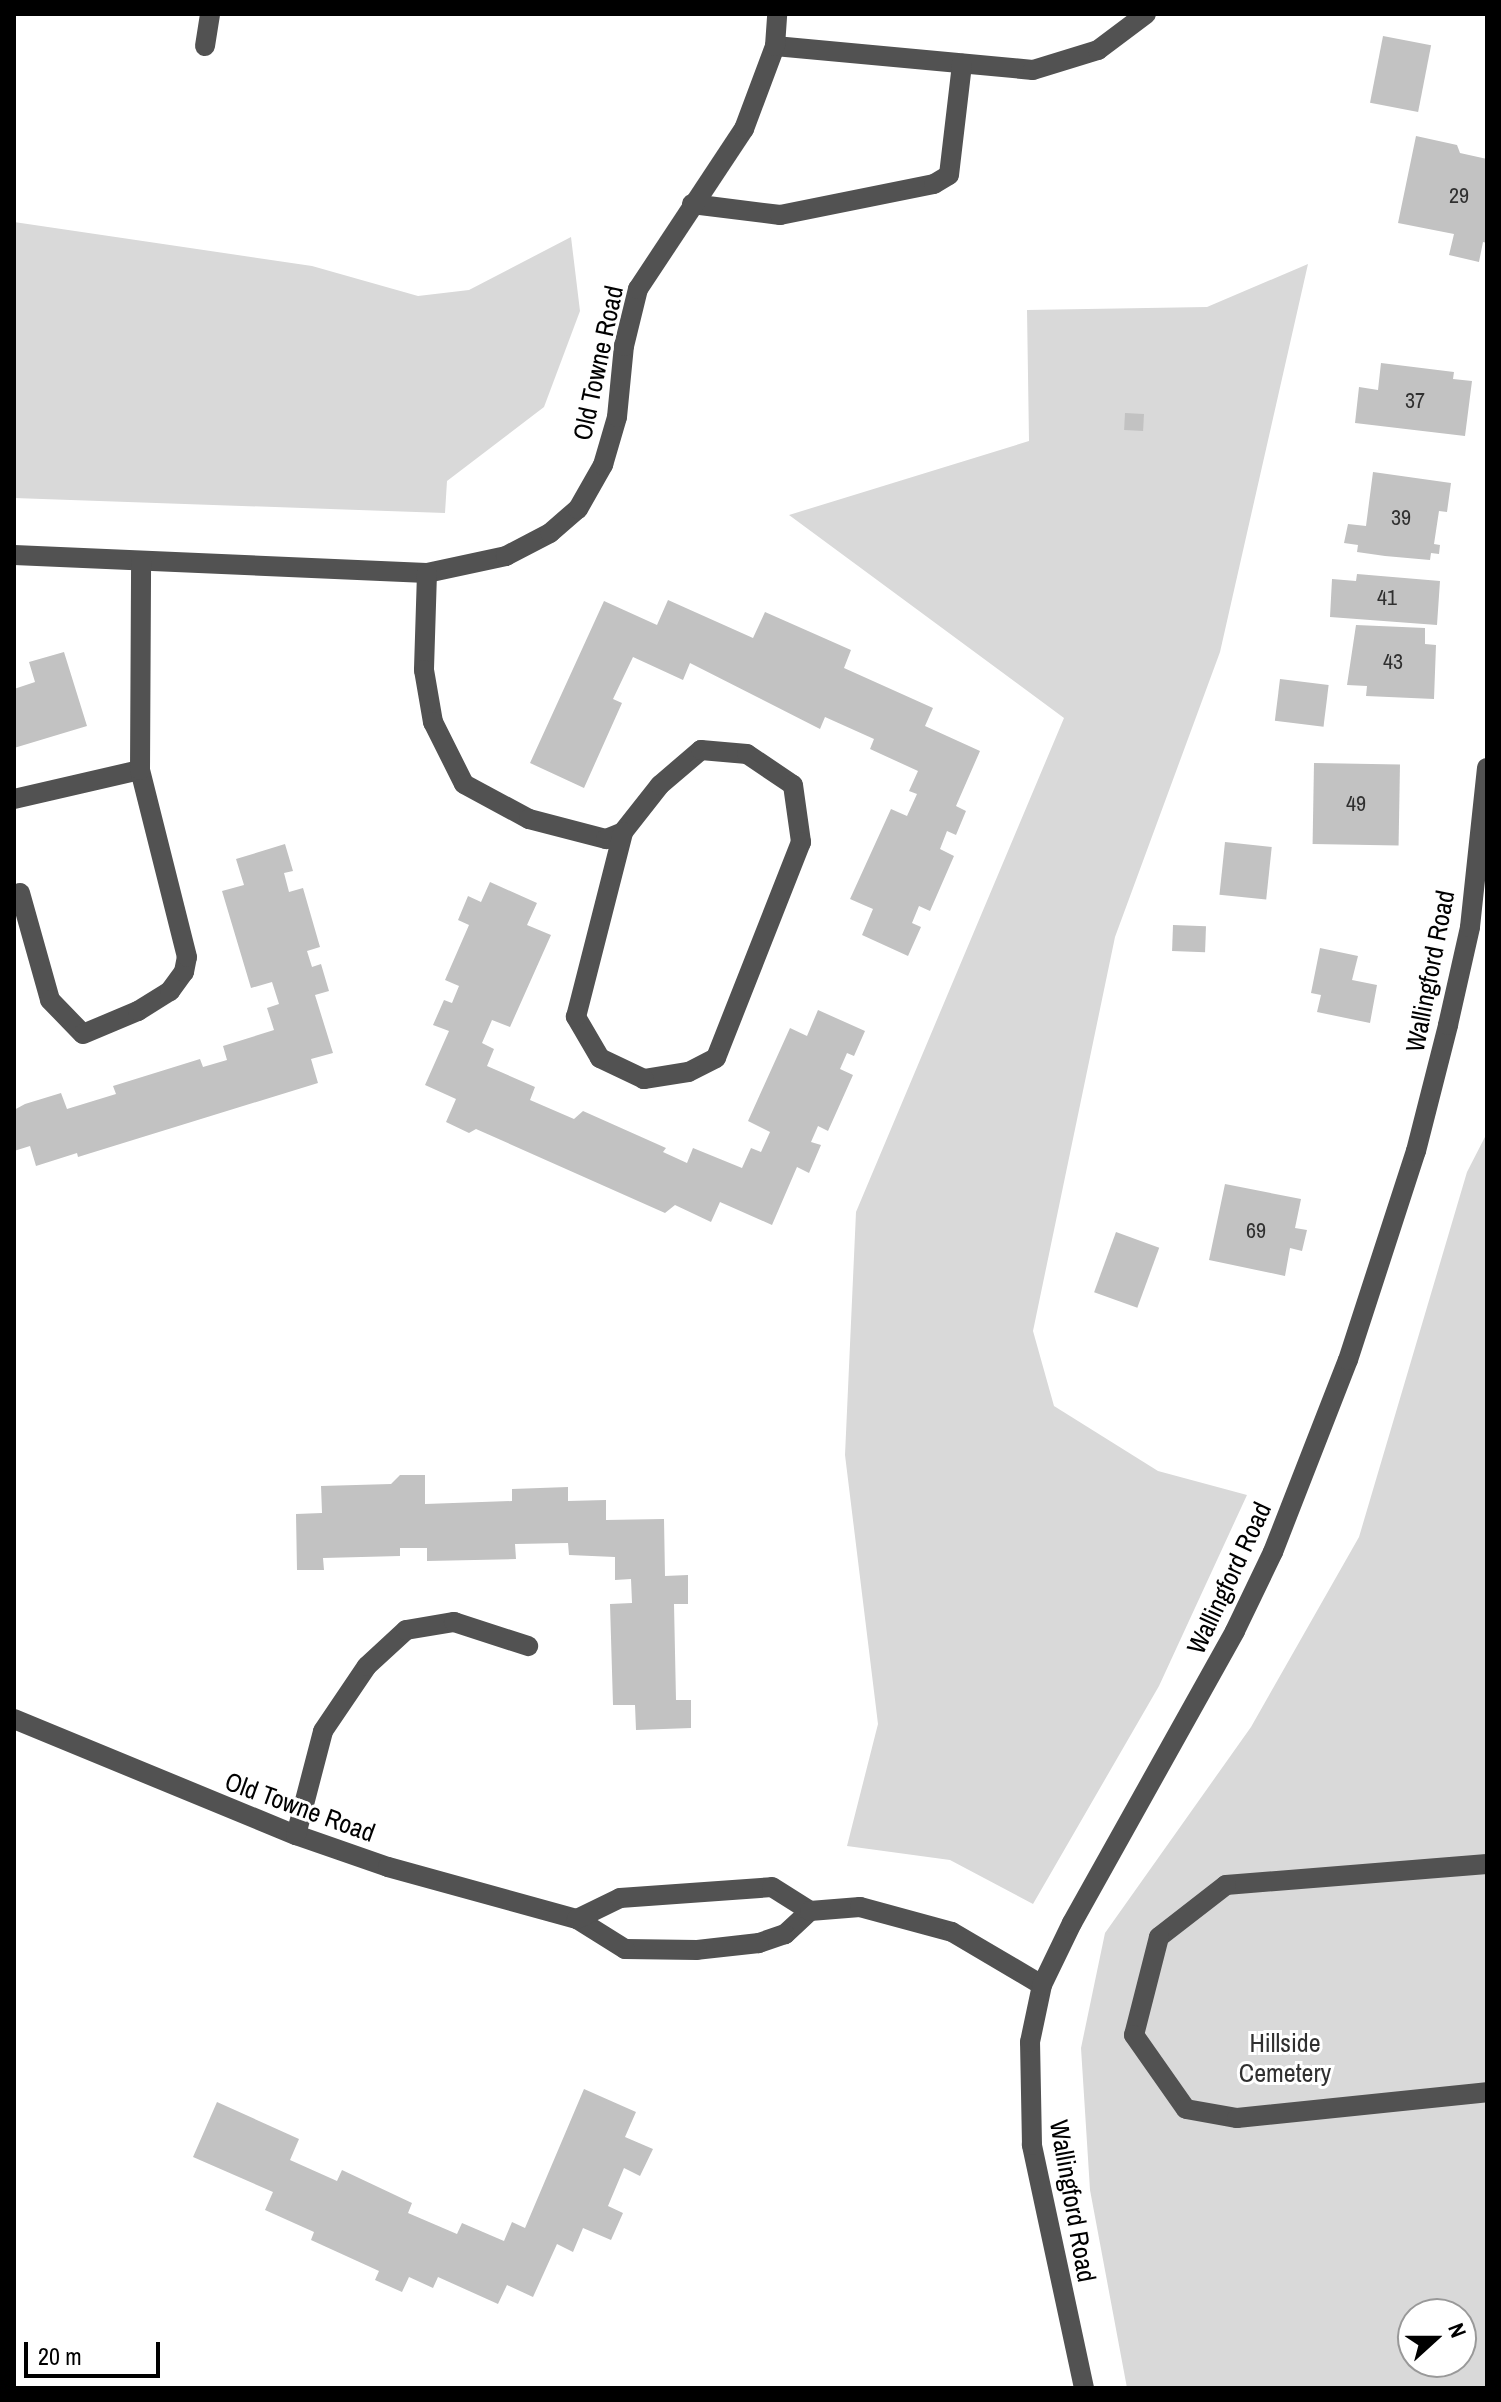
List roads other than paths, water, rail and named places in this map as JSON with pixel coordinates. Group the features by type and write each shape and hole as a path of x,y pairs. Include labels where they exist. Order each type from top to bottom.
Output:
{"street":[{"path":"205,46 210,14"},
{"name":"Old Towne Road","path":"14,555 427,573 506,556 550,533 578,509 603,465 617,417 624,346 638,289 744,129 775,46 777,14"},
{"path":"775,46 1033,70 1098,50 1146,14"},
{"path":"692,204 780,215 934,184 949,175 962,64"},
{"path":"20,893 50,1000 83,1034 138,1011 170,991 184,972 187,957 140,770 141,561"},
{"path":"427,573 424,670 433,722 464,784 529,819 606,839 623,832 660,785 701,750 747,754 793,785 801,842 716,1058 688,1072 644,1079 600,1058 576,1017 623,832"},
{"name":"Wallingford Road","path":"1084,2388 1032,2145 1030,2042 1042,1985 1235,1631 1312,1456 1416,1151 1470,927 1483,845 1487,768"},
{"path":"14,799 140,770"},
{"path":"296,1835 323,1731 367,1666 406,1630 454,1622 528,1646"},
{"name":"Old Towne Road","path":"14,1719 296,1835 402,1871 577,1919 625,1949 697,1950 759,1943 785,1934 810,1911"},
{"path":"1487,1864 1226,1885 1159,1937 1134,2035 1186,2109 1237,2118 1487,2092"},
{"path":"577,1919 620,1898 772,1887 810,1911 860,1907 903,1915 952,1932 1042,1985"}],"park label":[{"name":"Hillside Cemetery","path":"1285,2058"}]}
